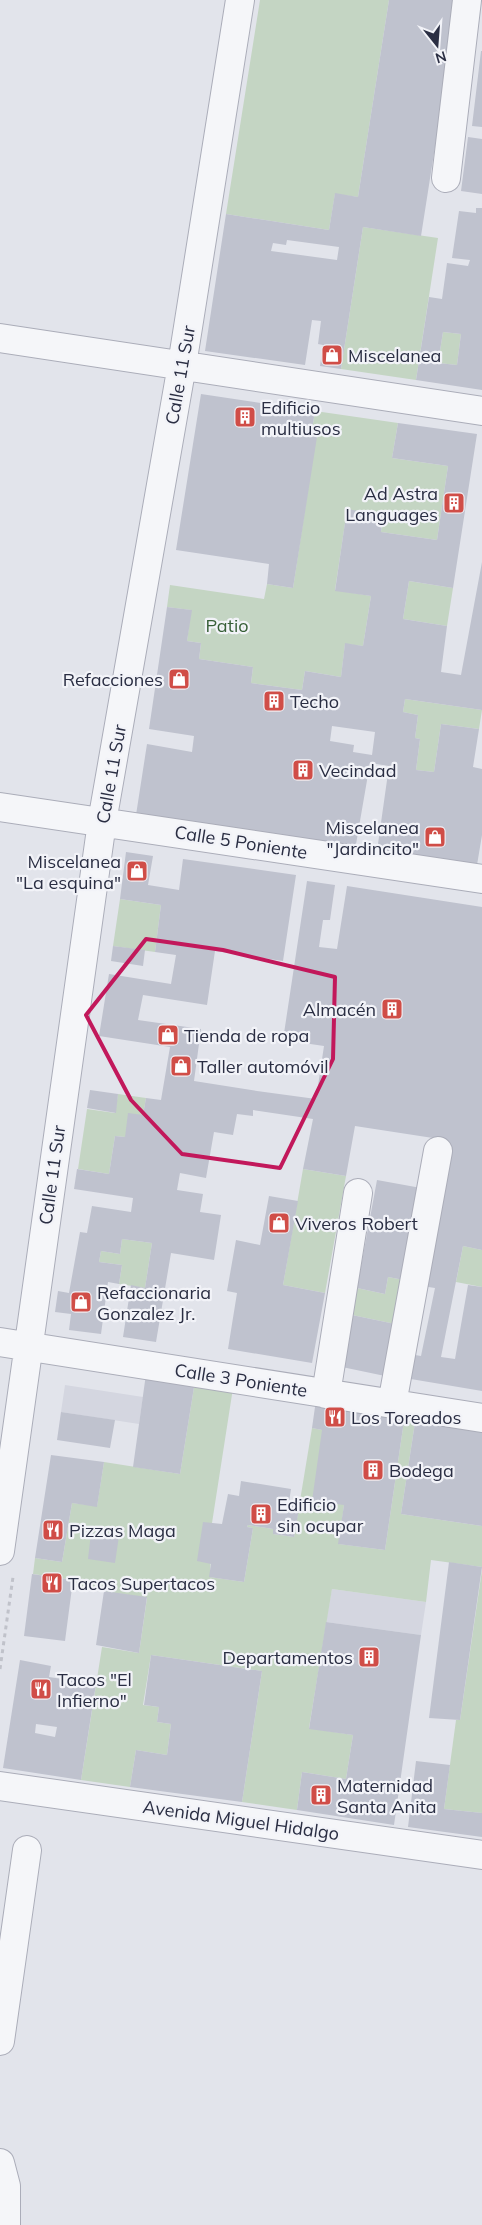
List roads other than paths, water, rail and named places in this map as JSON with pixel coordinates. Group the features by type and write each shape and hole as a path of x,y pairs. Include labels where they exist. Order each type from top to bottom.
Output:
{"street":[{"name":"Calle 11 Sur","path":"0,1551 102,822 182,365 240,0"},
{"path":"446,178 467,0"},
{"path":"0,338 482,411"},
{"name":"Calle 5 Poniente","path":"0,807 482,879"},
{"path":"392,1404 438,1151"},
{"path":"326,1394 358,1194"},
{"name":"Calle 3 Poniente","path":"0,1342 482,1418"},
{"name":"Avenida Miguel Hidalgo","path":"0,1786 482,1855"},
{"path":"0,2041 27,1850"},
{"path":"0,2163 6,2186 6,2225"}],"place":[{"name":"Miscelanea","path":"332,355"},
{"name":"Edificio multiusos","path":"245,417"},
{"name":"Ad Astra Languages","path":"454,503"},
{"name":"Refacciones","path":"179,679"},
{"name":"Techo","path":"274,701"},
{"name":"Vecindad","path":"303,770"},
{"name":"Miscelanea \"Jardincito\"","path":"435,837"},
{"name":"Miscelanea \"La esquina\"","path":"137,871"},
{"name":"Almacén","path":"392,1009"},
{"name":"Tienda de ropa","path":"168,1035"},
{"name":"Taller automóvil","path":"181,1066"},
{"name":"Viveros Robert","path":"279,1223"},
{"name":"Refaccionaria Gonzalez Jr.","path":"81,1302"},
{"name":"Los Toreados","path":"335,1417"},
{"name":"Bodega","path":"373,1470"},
{"name":"Edificio sin ocupar","path":"261,1514"},
{"name":"Pizzas Maga","path":"53,1530"},
{"name":"Tacos Supertacos","path":"52,1583"},
{"name":"Departamentos","path":"369,1657"},
{"name":"Tacos \"El Infierno\"","path":"41,1689"},
{"name":"Maternidad Santa Anita","path":"321,1795"}],"park label":[{"name":"Patio","path":"227,625"}]}
